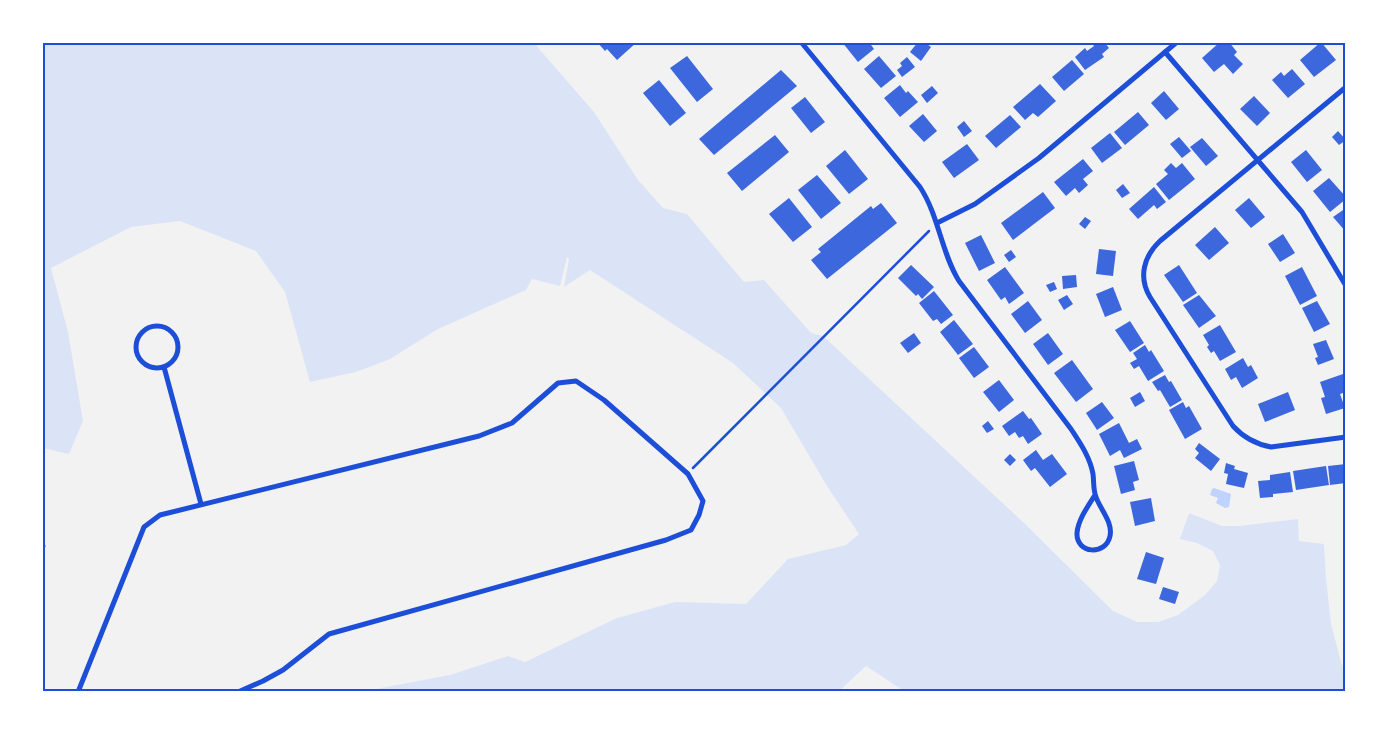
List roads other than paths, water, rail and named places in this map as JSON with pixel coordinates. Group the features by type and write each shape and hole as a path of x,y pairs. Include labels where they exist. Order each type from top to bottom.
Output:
{"street":[{"path":"801,42 928,198 938,222 949,261 964,289 1070,429 1085,452 1093,474 1095,495 1110,531 1106,545 1097,550 1092,550 1083,546 1077,538 1077,533 1080,521 1095,495"},
{"path":"938,222 975,204 1020,172 1053,147 1177,42"},
{"path":"1165,52 1302,212 1346,286"},
{"path":"1346,87 1151,249 1146,259 1144,271 1144,282 1148,294 1233,426 1241,434 1260,445 1271,447 1346,437"},
{"path":"154,326 168,329 177,339 178,352 170,364 164,367 150,367 140,358 137,352 138,338 148,328 154,326"},
{"path":"164,367 201,504"},
{"path":"78,692 144,527 160,515 479,436 512,422 558,383 576,381 604,400 688,474 704,500 700,516 691,530 666,540 329,634 283,670 264,681 238,692"}],"water":[{"path":"1214,488 1231,494 1229,507 1225,508 1216,503 1218,498 1210,495"}]}
